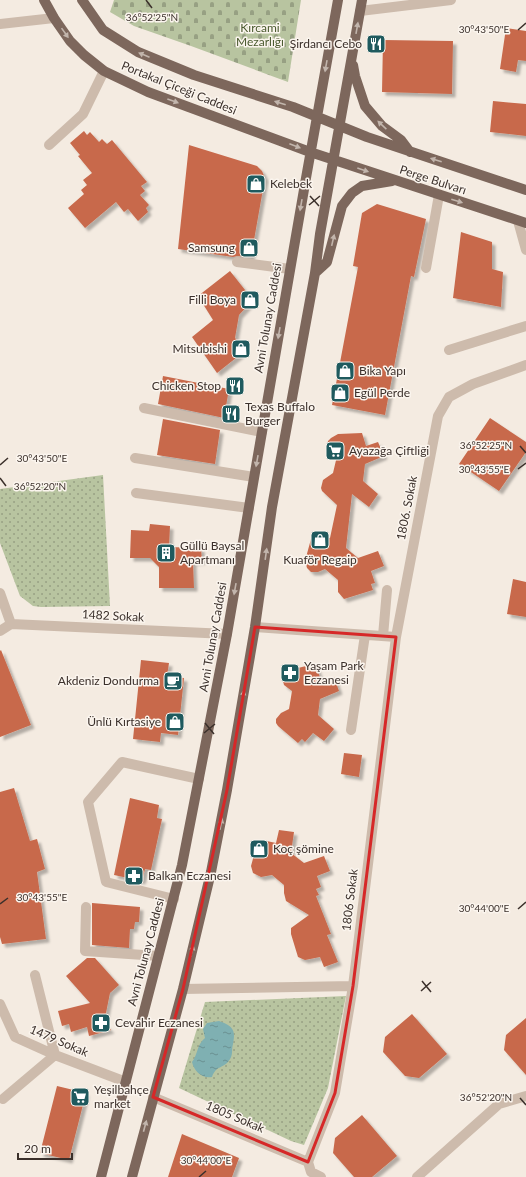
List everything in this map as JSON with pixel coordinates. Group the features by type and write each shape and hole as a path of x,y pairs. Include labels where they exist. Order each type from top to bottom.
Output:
{"main road":[{"name":"Portakal Çiceği Caddesi","path":"44,0 70,41 104,71 148,92 333,160"},
{"name":"Portakal Çiceği Caddesi","path":"82,0 103,30 138,52 194,75 293,107 339,126"},
{"name":"Avni Tolunay Caddesi","path":"101,1177 182,865 227,634 316,117 338,0"},
{"path":"132,1177 183,989 211,872 227,790 255,626 272,507 315,273 333,160 362,0"},
{"path":"352,56 355,76 366,106 382,126 401,140 410,152"},
{"name":"Perge Bulvarı","path":"339,126 410,152 526,190"},
{"name":"Perge Bulvarı","path":"333,160 522,222"},
{"path":"315,273 327,262 342,206 352,192 362,186 394,181"}],"street":[{"path":"360,11 451,0"},
{"path":"0,24 54,18"},
{"path":"49,145 83,114 104,71"},
{"path":"426,268 439,195"},
{"path":"522,222 526,250"},
{"path":"237,262 290,269"},
{"path":"449,350 526,326"},
{"name":"1806. Sokak","path":"396,637 438,416 449,397 473,384 526,364"},
{"path":"144,408 262,432"},
{"path":"135,458 254,477"},
{"path":"136,493 249,508"},
{"path":"383,636 387,590"},
{"path":"0,593 12,624 0,631"},
{"name":"1482 Sokak","path":"12,624 227,634"},
{"path":"255,626 396,637"},
{"path":"351,730 365,635"},
{"name":"1806 Sokak","path":"308,1162 335,1093 353,986 396,637"},
{"path":"174,899 106,882 88,802 122,762 199,779"},
{"path":"86,907 85,951 158,956"},
{"path":"3,1099 55,1055 35,975"},
{"path":"183,989 353,986"},
{"name":"1479 Sokak","path":"0,1004 15,1036 55,1055 126,1082"},
{"path":"417,1177 499,1104 526,1096"},
{"name":"1805 Sokak","path":"153,1097 308,1162"},
{"path":"308,1162 310,1174 321,1177"}],"highlighted area":[{"path":"255,627 396,637 353,986 335,1093 308,1162 153,1097 183,989 227,790"}],"green space":[{"name":"Kırcami Mezarlığı","path":"114,0 301,0 288,82 134,26 110,12"},
{"path":"103,475 110,606 33,606 20,596 0,543 0,489"},
{"path":"346,996 328,1088 304,1145 291,1141 179,1088 205,1002"}],"water":[{"path":"219,1021 228,1025 234,1032 232,1055 230,1060 217,1069 212,1077 205,1077 199,1074 192,1062 200,1043 205,1038 203,1029 207,1023"}],"building":[{"path":"506,28 526,31 526,61 518,60 516,72 500,69"},
{"path":"383,40 453,41 452,94 382,92"},
{"path":"493,101 526,104 526,136 490,132"},
{"path":"84,131 87,135 90,132 99,142 102,139 107,144 112,140 147,182 141,186 145,191 140,195 149,205 146,208 148,212 138,221 128,209 124,212 116,202 85,228 68,208 84,194 81,190 87,185 83,180 92,173 78,156 80,155 70,143"},
{"path":"189,145 257,166 262,171 265,178 251,257 233,257 178,249"},
{"path":"377,204 426,219 414,277 411,276 385,415 332,405 358,267 353,266 362,213"},
{"path":"461,232 492,242 492,269 503,272 501,307 453,298"},
{"path":"230,271 253,300 239,315 235,338 246,350 217,373 192,337 213,320 198,296"},
{"path":"163,376 229,389 224,418 158,404"},
{"path":"490,418 526,442 526,452 499,491 459,464"},
{"path":"163,419 220,430 215,464 157,455"},
{"path":"362,433 366,446 378,442 384,456 365,464 363,481 378,494 369,507 352,494 346,548 358,558 378,551 384,566 371,571 375,583 371,584 373,590 344,599 338,592 338,580 325,569 318,572 311,572 307,568 305,561 311,539 316,541 317,535 330,538 337,505 322,491 321,488 323,480 333,473 337,456 328,450 328,441 338,434"},
{"name":"Güllü Baysal Apartmanı","path":"150,524 170,526 169,547 201,548 202,561 193,562 194,588 159,588 159,567 150,558 130,558 131,530 149,531"},
{"path":"513,579 526,582 526,617 507,614"},
{"path":"1,650 31,725 0,737 0,651"},
{"path":"141,660 169,663 167,676 184,678 178,735 161,733 160,742 133,739"},
{"path":"310,665 312,670 317,668 321,681 334,677 339,691 320,699 318,715 334,729 324,741 313,733 305,742 302,739 298,743 278,726 276,719 281,713 289,709 292,691 284,685 283,681 286,672"},
{"path":"344,753 362,755 359,777 341,774"},
{"path":"14,788 30,841 37,839 45,869 37,872 46,939 2,944 0,937 0,792"},
{"path":"130,798 159,805 157,818 162,819 151,870 145,869 142,881 114,875"},
{"path":"279,830 294,832 291,853 304,863 324,856 330,871 317,876 321,887 316,889 319,895 316,896 331,934 327,935 338,962 324,967 320,957 305,960 298,957 291,934 291,928 309,915 286,901 284,885 272,875 261,877 253,873 251,866 257,844 262,846 262,840 276,843"},
{"path":"92,903 140,907 139,922 135,922 134,929 130,929 129,948 92,945"},
{"path":"87,958 95,958 119,985 110,993 104,1023 111,1030 89,1036 87,1027 71,1032 69,1024 62,1026 58,1011 90,1003 66,976"},
{"path":"412,1014 447,1054 419,1078 405,1076 383,1052 385,1037"},
{"path":"526,1018 526,1075 504,1050 506,1035"},
{"path":"57,1086 86,1093 69,1160 40,1153"},
{"path":"362,1115 397,1156 372,1177 354,1177 333,1153 335,1138"},
{"path":"182,1134 239,1158 232,1177 168,1177"}],"place":[{"name":"Şirdancı Cebo","path":"376,44"},
{"name":"Kelebek","path":"256,184"},
{"name":"Samsung","path":"249,248"},
{"name":"Filli Boya","path":"250,300"},
{"name":"Mitsubishi","path":"241,349"},
{"name":"Bika Yapı","path":"345,371"},
{"name":"Chicken Stop","path":"235,386"},
{"name":"Egül Perde","path":"340,393"},
{"name":"Texas Buffalo Burger","path":"231,414"},
{"name":"Ayazağa Çiftliği","path":"335,451"},
{"name":"Kuaför Regaip","path":"320,540"},
{"name":"Güllü Baysal Apartmanı","path":"166,553"},
{"name":"Yaşam Park Eczanesi","path":"290,673"},
{"name":"Akdeniz Dondurma","path":"173,681"},
{"name":"Ünlü Kırtasiye","path":"175,722"},
{"name":"Koç şömine","path":"259,849"},
{"name":"Balkan Eczanesi","path":"134,876"},
{"name":"Cevahir Eczanesi","path":"101,1023"},
{"name":"Yeşilbahçe market","path":"80,1097"}]}
